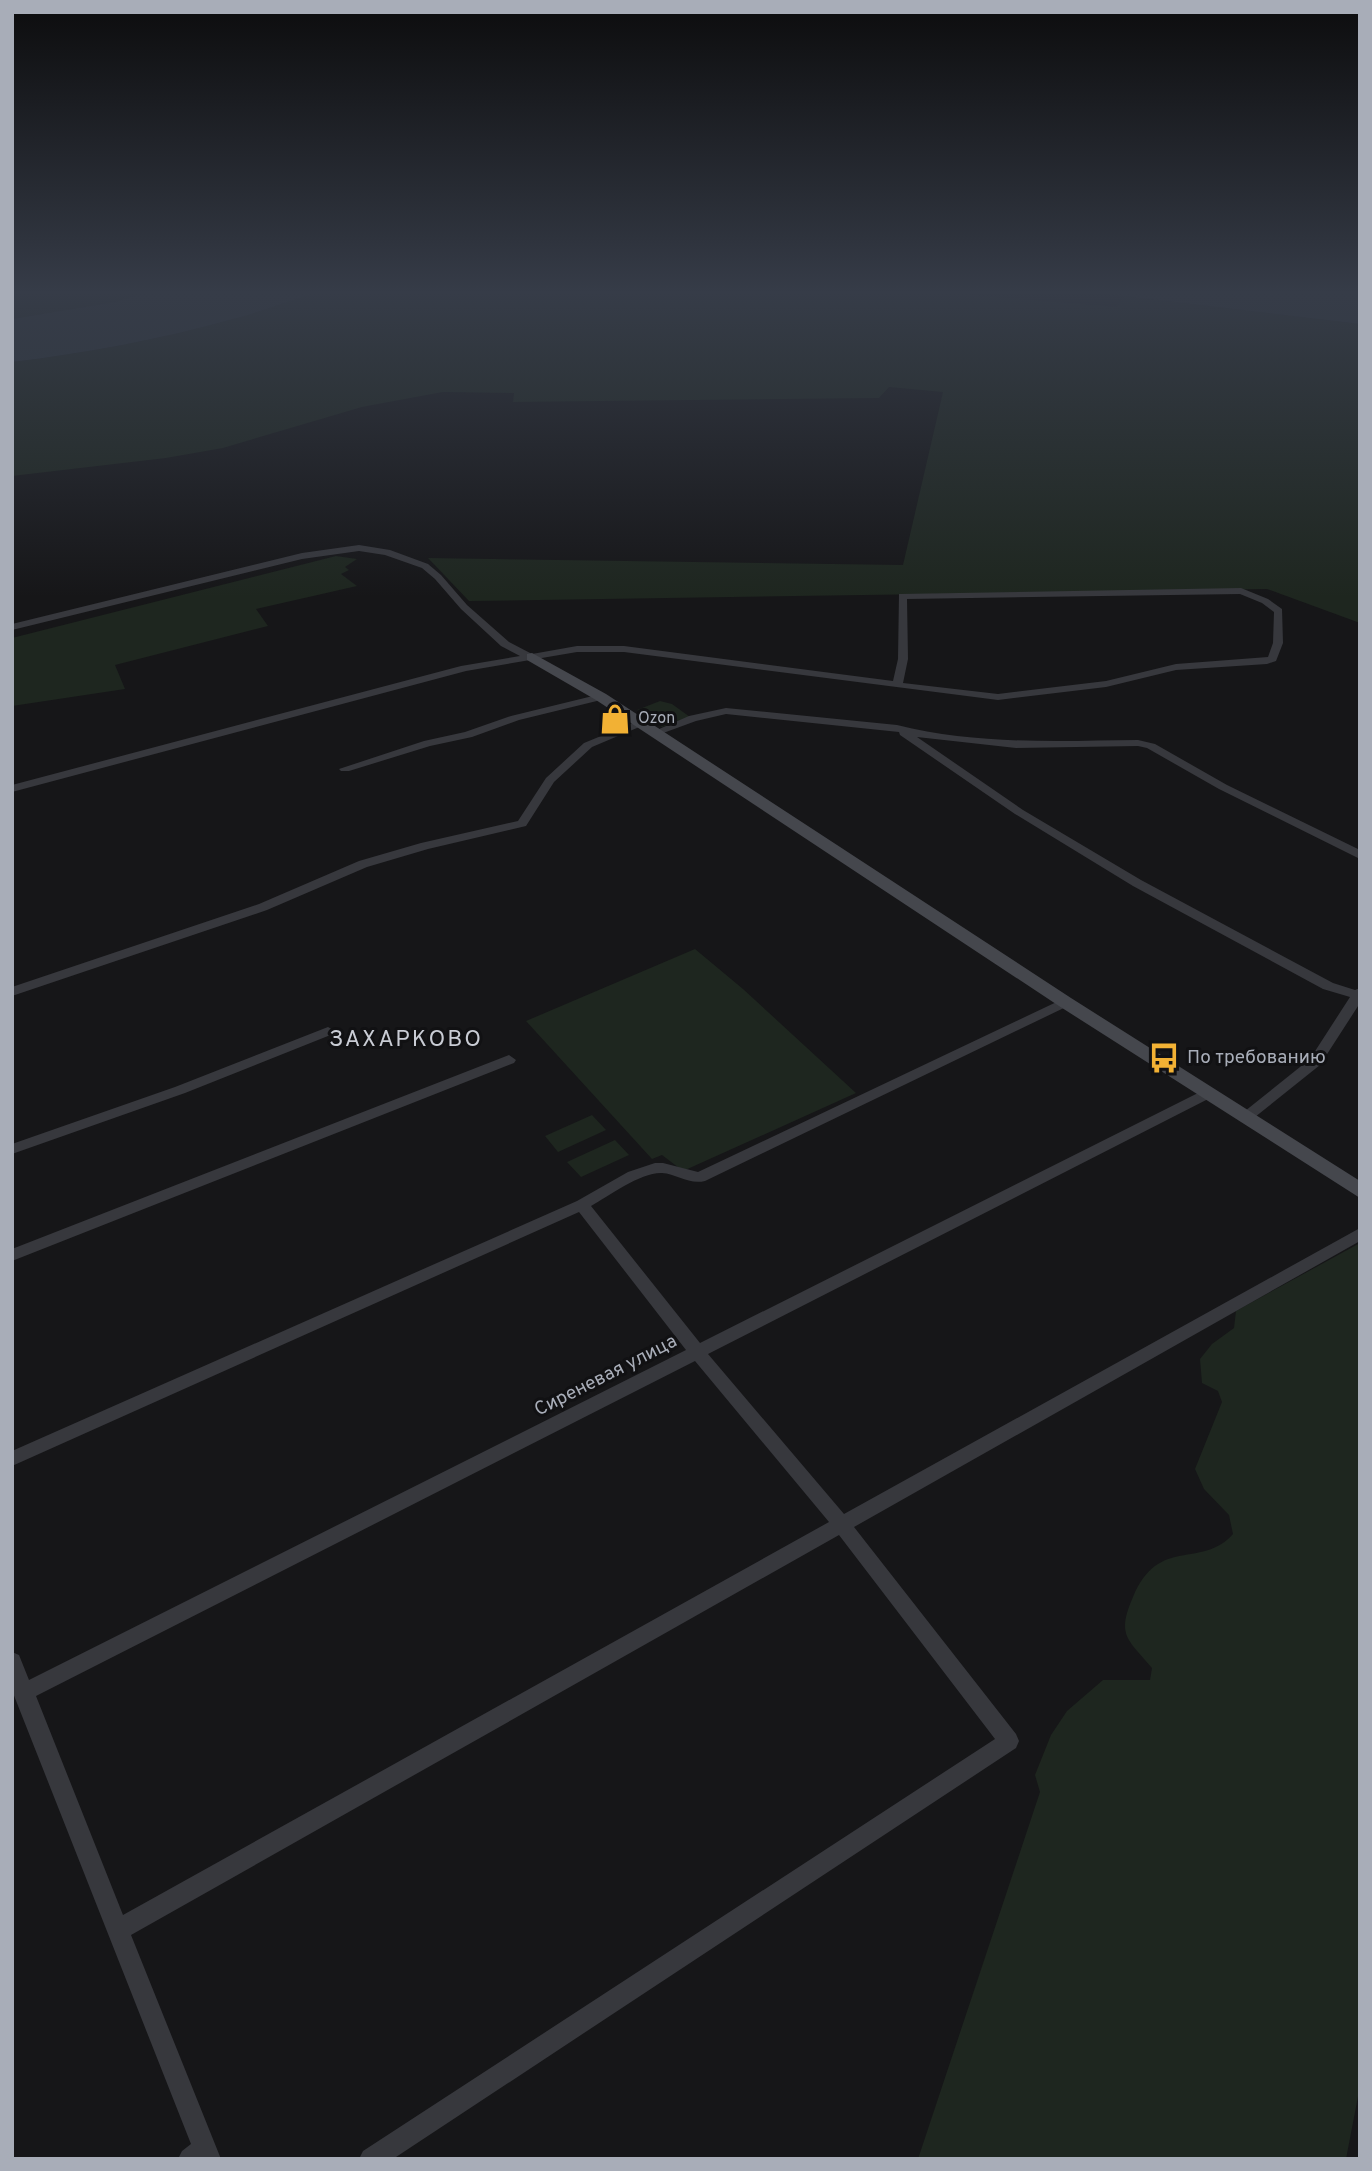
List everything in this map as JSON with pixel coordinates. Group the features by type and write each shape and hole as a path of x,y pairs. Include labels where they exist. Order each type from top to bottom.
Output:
{"street":[{"path":"12,627 302,556 359,548 387,552 425,566 464,607 506,644 601,696 1065,1002 1357,1189"},
{"path":"12,789 392,686 465,668 577,649 605,647 897,685 998,697 1106,684 1176,667 1267,661 1272,659 1276,652 1279,611 1265,601 1241,591 902,596 903,659 897,685"},
{"path":"345,769 428,743 468,735 515,718 601,696"},
{"path":"656,733 693,718 726,711 897,728 916,734 1016,745 1052,746 1123,741 1151,746 1223,787 1360,855"},
{"path":"12,992 263,907 363,864 522,824 550,780 588,745 640,723"},
{"path":"897,728 924,750 1019,812 1137,883 1328,986 1358,994 1315,1062 1244,1118"},
{"path":"12,1459 582,1205 649,1168 664,1168 688,1178 700,1177 1065,1002"},
{"path":"12,1149 180,1090 328,1031"},
{"path":"12,1255 509,1060"},
{"name":"Сиреневая улица","path":"23,1693 1207,1094"},
{"path":"372,2159 1009,1741 842,1525 698,1353 582,1205"},
{"path":"118,1930 1360,1234"},
{"path":"12,1661 118,1930 201,2155"}],"shaded area":[{"path":"12,394 431,394 362,407 223,448 166,458 12,476"},
{"path":"514,394 882,394 879,398 513,402"},
{"path":"942,394 1360,394 1360,623 1267,589 469,601 428,558 903,565"},
{"path":"336,556 357,559 345,567 349,570 341,574 357,586 256,609 268,626 115,665 125,689 12,706 12,638"},
{"path":"660,701 672,704 690,717 662,727 637,710"},
{"path":"695,949 743,989 856,1093 683,1171 662,1155 652,1159 526,1021"},
{"path":"592,1115 606,1130 558,1152 545,1136"},
{"path":"615,1140 629,1155 581,1177 567,1162"},
{"path":"1360,1243 1360,2086 1346,2159 918,2159 1040,1792 1035,1775 1051,1735 1067,1711 1103,1680 1150,1680 1152,1668 1131,1643 1125,1629 1128,1610 1143,1578 1155,1566 1168,1559 1208,1550 1233,1534 1229,1515 1204,1489 1195,1469 1222,1402 1218,1391 1202,1383 1200,1359 1212,1344 1234,1328 1236,1311"}],"place":[{"name":"Ozon","path":"615,719"},
{"name":"По требованию","path":"1164,1058"}],"district":[{"name":"ЗАХАРКОВО","path":"406,1040"}]}
